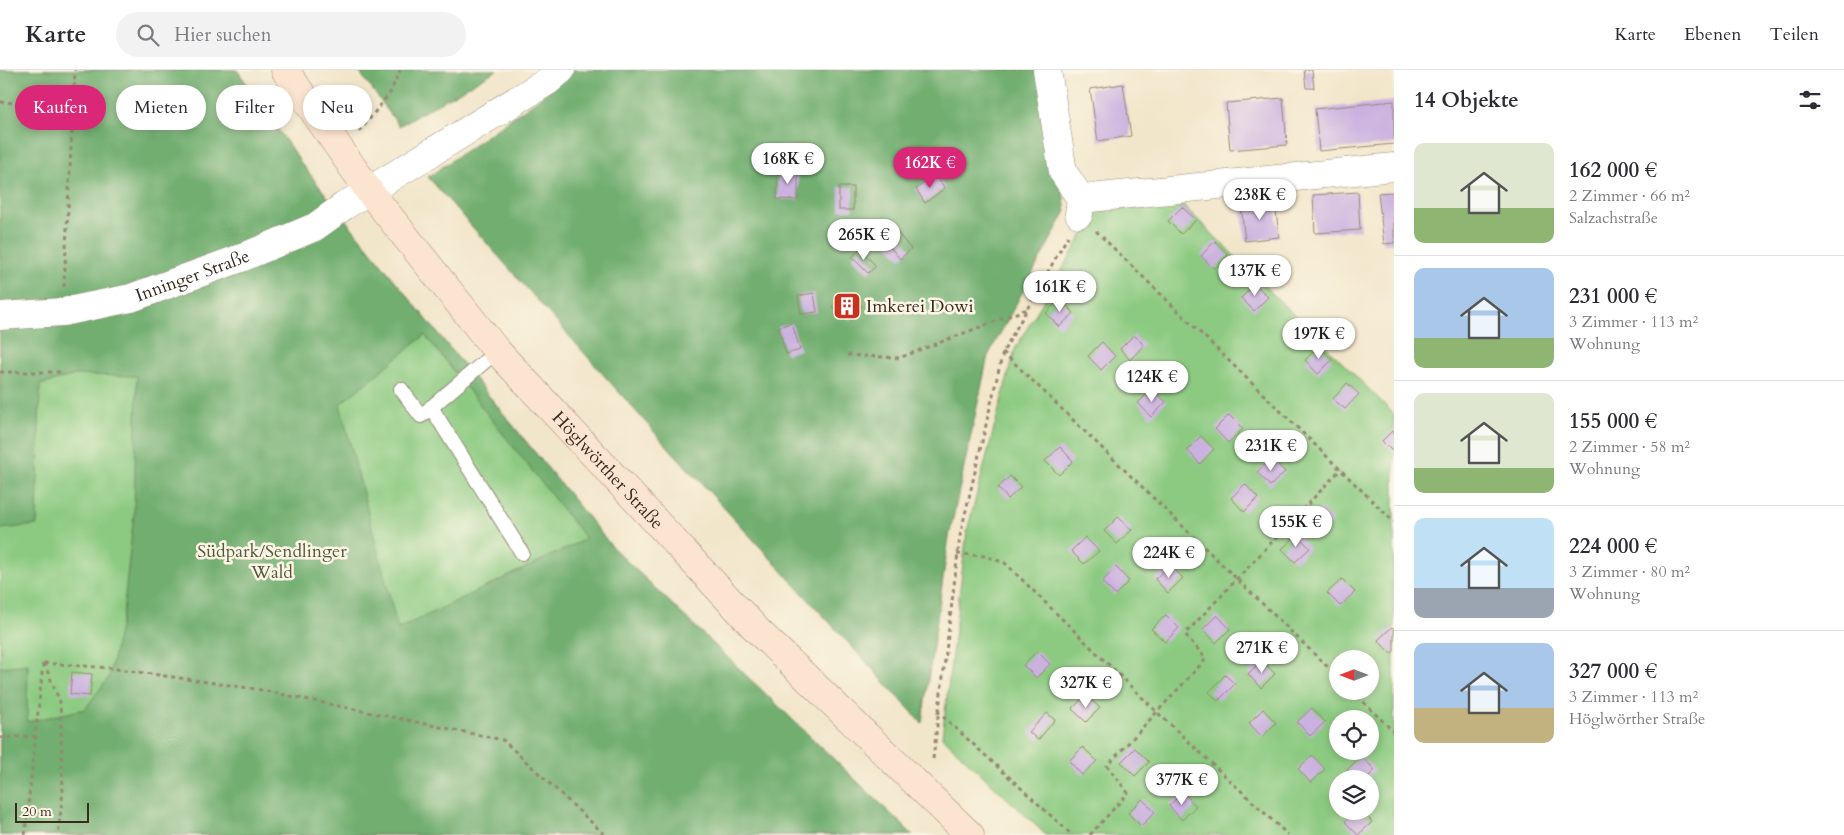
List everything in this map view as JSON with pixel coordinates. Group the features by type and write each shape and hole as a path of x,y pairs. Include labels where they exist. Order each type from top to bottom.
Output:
{"street":[{"name":"Höglwörther Straße","path":"285,70 370,191 497,351 758,631 970,835"},
{"name":"Inninger Straße","path":"0,316 63,312 131,298 241,258 315,227 548,81 561,70"},
{"path":"1047,70 1063,172 1080,206 1394,167"}],"lane":[{"path":"401,389 421,416 497,351"},
{"path":"431,407 522,552"}],"path":[{"path":"75,70 75,85"},
{"path":"358,134 390,93 400,70"},
{"path":"0,102 15,103"},
{"path":"63,312 73,130"},
{"path":"933,759 937,710 957,554 1003,352 1028,309 1080,206 1394,522"},
{"path":"847,355 899,358 1028,309"},
{"path":"1003,352 1329,668"},
{"path":"0,372 60,372"},
{"path":"1090,835 1128,793 1106,766 1158,713 1206,659 1185,634 1341,469"},
{"path":"957,554 985,556 1005,563 1158,713 1288,835"},
{"path":"25,835 34,736 44,663"},
{"path":"44,663 60,702 63,792 58,835"},
{"path":"44,663 110,668 256,689 503,740 606,835"},
{"path":"1361,700 1394,732"},
{"path":"937,710 1072,835"},
{"path":"0,738 34,736"}],"green space":[{"name":"Südpark/Sendlinger Wald","path":"0,70 237,70 247,85 216,85 216,130 278,130 301,163 348,223 612,547 913,835 0,835"},
{"name":"Südpark/Sendlinger Wald","path":"0,70 237,70 247,85 216,85 216,130 278,130 301,163 348,223 612,547 913,835 0,835 0,667 28,664 27,722 85,709 109,677 123,613 134,514 137,376 75,375 40,385 37,525 0,529","holes":["425,335 586,539 398,629 340,404"]},
{"path":"358,70 497,70 399,126 372,89 372,85 369,85"},
{"path":"573,70 1044,70 1066,211 988,356 949,537 922,723 657,435 428,177 536,101"},
{"path":"1181,203 1394,414 1394,835 1046,835 942,737 967,531 1015,349 1096,212"}],"building":[{"path":"1304,70 1312,70 1314,88 1306,88"},
{"path":"1123,84 1131,136 1098,141 1090,89"},
{"path":"1283,98 1287,145 1230,150 1226,103"},
{"path":"1394,101 1394,144 1319,151 1315,109"},
{"path":"778,170 798,170 798,200 777,199"},
{"path":"935,175 945,188 925,203 916,189"},
{"path":"839,187 853,187 853,210 839,210"},
{"path":"1358,192 1360,230 1315,233 1313,195"},
{"path":"1394,192 1394,243 1384,244 1378,193"},
{"path":"1275,201 1279,237 1245,241 1241,205"},
{"path":"1182,207 1196,220 1181,234 1168,221"},
{"path":"890,224 911,249 900,259 879,234"},
{"path":"1215,241 1228,255 1214,269 1201,256"},
{"path":"860,249 876,266 868,273 852,257"},
{"path":"1079,270 1092,284 1078,298 1064,285"},
{"path":"1255,284 1268,297 1254,311 1241,298"},
{"name":"Imkerei Dowi","path":"843,292 862,306 851,320 832,307"},
{"path":"814,293 817,312 801,314 798,296"},
{"path":"1060,299 1074,313 1059,327 1046,313"},
{"path":"792,323 800,350 786,354 778,327"},
{"path":"1134,335 1144,345 1130,360 1120,349"},
{"path":"1102,342 1115,356 1101,370 1088,356"},
{"path":"1319,346 1332,360 1318,374 1305,360"},
{"path":"1175,364 1188,377 1174,391 1161,378"},
{"path":"1347,383 1359,394 1345,409 1333,399"},
{"path":"1152,389 1166,402 1151,417 1138,403"},
{"path":"1229,415 1243,429 1228,443 1215,429"},
{"path":"1394,429 1394,453 1382,441"},
{"path":"1201,436 1214,449 1200,464 1187,450"},
{"path":"1060,447 1073,461 1059,475 1045,461"},
{"path":"1272,458 1285,472 1270,486 1257,472"},
{"path":"1010,476 1021,487 1008,499 998,488"},
{"path":"1245,484 1258,498 1244,512 1231,498"},
{"path":"1320,508 1333,522 1319,536 1306,522"},
{"path":"1118,517 1132,530 1117,544 1104,531"},
{"path":"1297,535 1310,548 1295,562 1282,549"},
{"path":"1085,537 1099,551 1084,564 1071,551"},
{"path":"1170,565 1183,578 1168,593 1155,579"},
{"path":"1116,567 1129,581 1115,595 1102,582"},
{"path":"1342,579 1355,592 1340,606 1327,593"},
{"path":"1166,615 1179,628 1165,642 1151,629"},
{"path":"1217,615 1230,629 1216,643 1203,629"},
{"path":"1392,627 1394,629 1394,651 1391,654 1378,640"},
{"path":"1037,651 1050,664 1036,678 1023,665"},
{"path":"1262,660 1275,674 1261,688 1248,674"},
{"path":"72,672 92,674 90,696 70,694"},
{"path":"1225,675 1235,684 1218,701 1209,692"},
{"path":"1086,695 1100,708 1086,722 1072,709"},
{"path":"1312,708 1325,722 1310,736 1297,722"},
{"path":"1263,709 1276,723 1262,737 1249,723"},
{"path":"1047,713 1055,720 1038,740 1029,732"},
{"path":"1083,747 1097,761 1082,775 1069,761"},
{"path":"1135,748 1149,762 1135,776 1121,762"},
{"path":"1312,755 1325,769 1311,783 1298,769"},
{"path":"1357,760 1365,760 1375,770 1347,770"},
{"path":"1183,792 1196,806 1182,820 1169,806"},
{"path":"1142,799 1155,812 1141,826 1128,813"},
{"path":"1347,820 1370,820 1372,822 1358,835 1345,822"}],"place":[{"name":"Imkerei Dowi","path":"847,306"}]}
